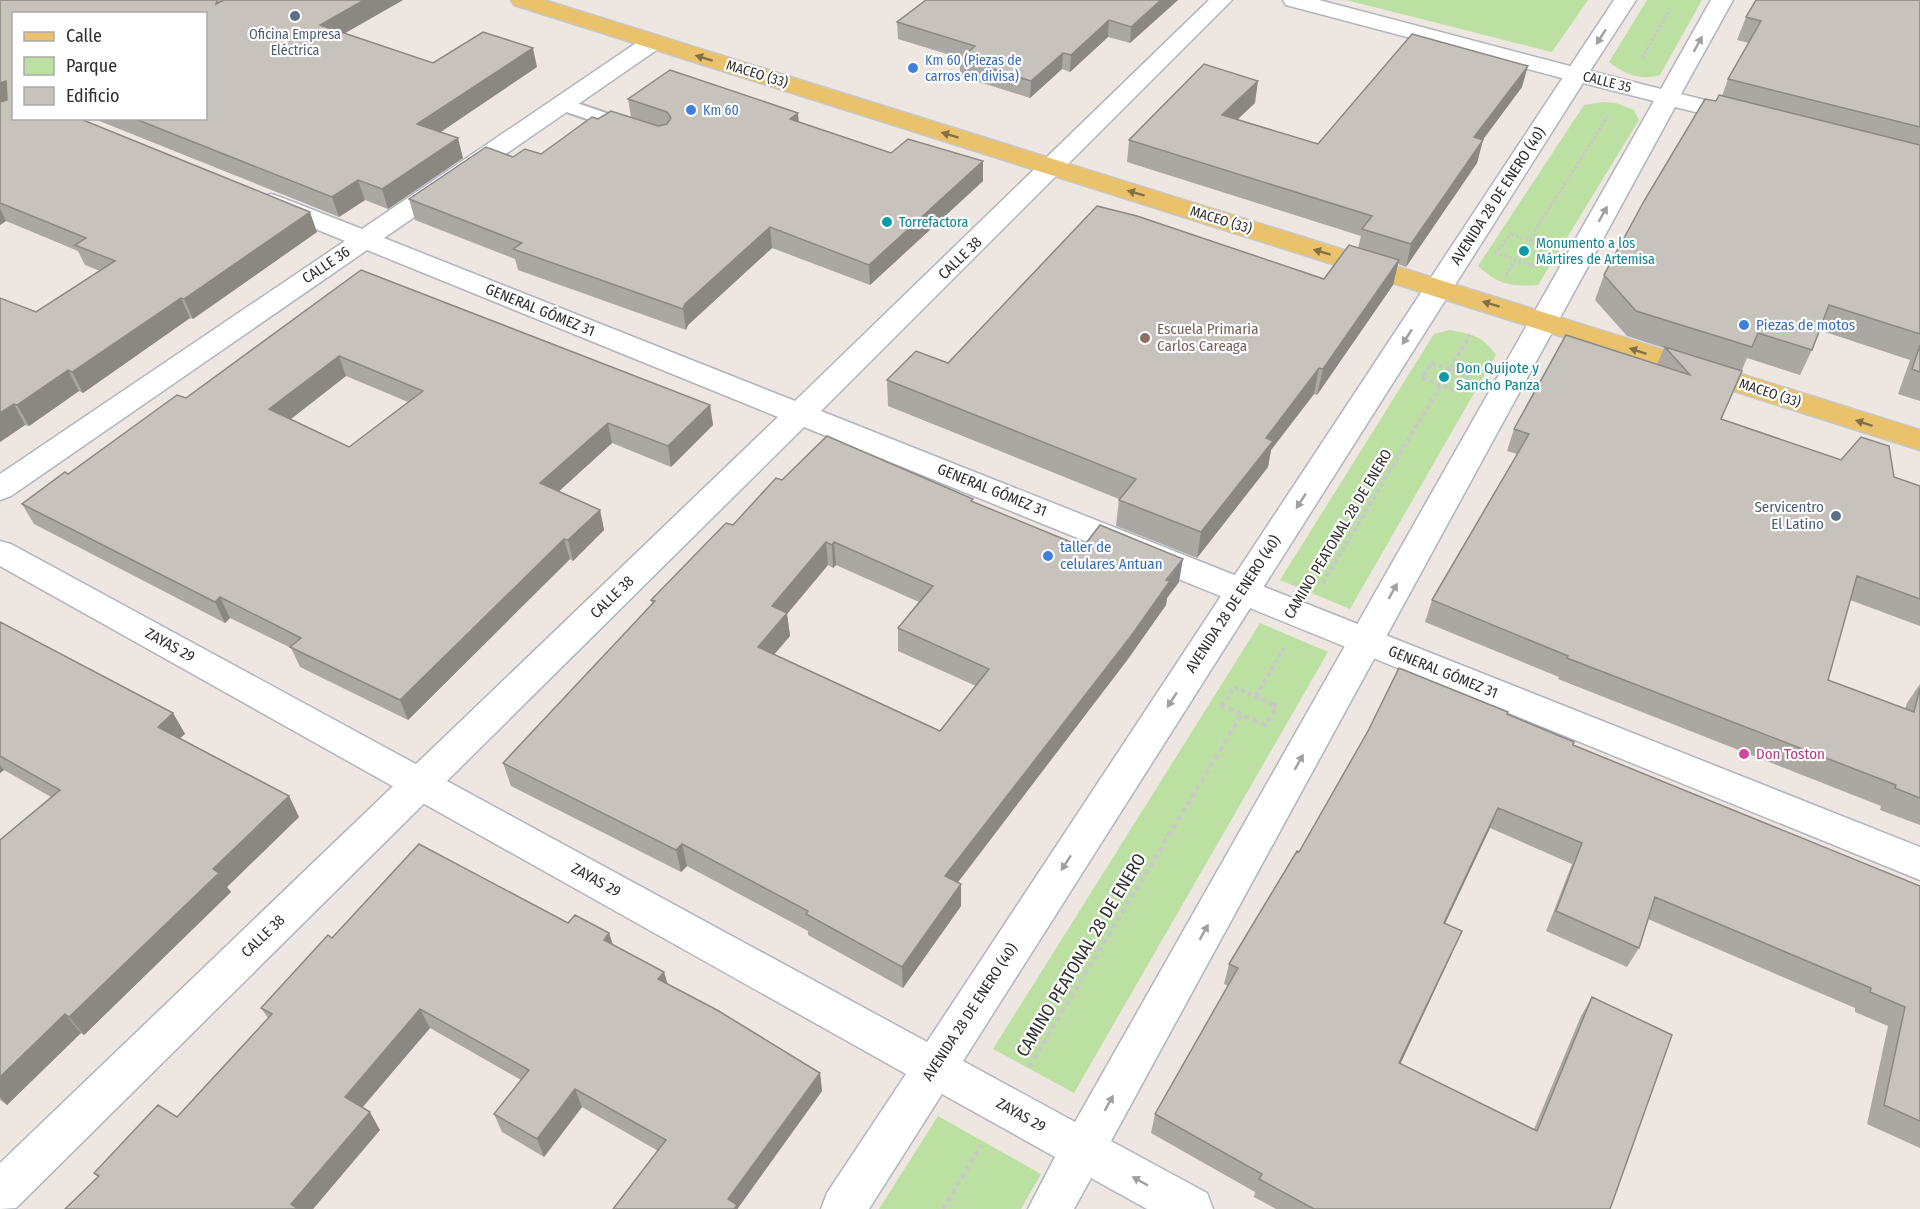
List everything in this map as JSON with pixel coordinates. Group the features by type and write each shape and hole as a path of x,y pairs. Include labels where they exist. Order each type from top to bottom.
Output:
{"main road":[{"name":"MACEO (33)","path":"522,0 1920,440"}],"street":[{"name":"CALLE 38","path":"0,1193 1053,167 1221,0"},
{"name":"CALLE 35","path":"1294,0 1762,122"},
{"name":"AVENIDA 28 DE ENERO (40)","path":"843,1209 1625,0"},
{"path":"1050,1209 1722,0"},
{"name":"CALLE 36","path":"0,489 653,42"},
{"name":"GENERAL GÓMEZ 31","path":"246,192 1920,864"},
{"name":"ZAYAS 29","path":"0,552 1191,1209"}],"lane":[{"path":"562,104 651,135"}],"path":[{"path":"1529,240 1625,87 1670,9"},
{"path":"1511,234 1529,240 1547,246 1533,266 1496,253 1511,234"},
{"path":"1432,363 1468,376 1458,391 1442,385 1422,378 1432,363"},
{"name":"CAMINO PEATONAL 28 DE ENERO","path":"1256,696 1442,385"},
{"path":"1234,687 1277,706 1265,725 1242,714 1222,706 1234,687"},
{"name":"CAMINO PEATONAL 28 DE ENERO","path":"943,1209 1242,714"}],"green space":[{"path":"1346,0 1588,0 1552,52"},
{"path":"1647,0 1702,0 1660,75 1639,77 1609,62"},
{"path":"1603,102 1616,103 1634,110 1639,120 1538,285 1512,285 1492,277 1478,266 1584,105"},
{"path":"1450,330 1482,340 1496,355 1350,609 1280,580 1434,334"},
{"path":"1260,623 1328,652 1074,1093 993,1049"},
{"path":"938,1116 1041,1174 1021,1209 879,1209"}],"building":[{"path":"0,0 217,0 216,4 224,0 364,0 320,25 433,63 483,32 533,48 417,124 458,138 382,189 358,180 332,197 138,120 207,120 207,12 12,12 12,120 83,120 310,212 184,299 181,298 72,372 68,370 17,405 14,404 0,413 0,298 36,312 115,261 75,245 86,238 0,203 0,102 7,100 6,81 0,83"},
{"path":"926,0 1161,0 1131,27 1109,20 1071,55 1063,53 1031,81 960,59 975,46 897,22"},
{"path":"1756,0 1920,0 1920,127 1728,79 1761,21 1746,17"},
{"path":"1412,34 1528,66 1474,137 1483,140 1411,244 1362,229 1372,216 1129,140 1204,64 1258,81 1222,115 1318,144"},
{"path":"670,70 798,113 790,119 891,153 908,139 983,161 869,265 770,227 685,304 683,309 513,249 522,243 409,199 486,147 513,157 525,149 541,154 592,117 598,119 611,111 658,126 667,124 671,118 667,112 628,99"},
{"path":"1719,95 1920,145 1920,334 1829,305 1812,350 1758,333 1752,347 1636,311 1604,275 1644,201 1705,99 1716,101"},
{"name":"Escuela Primaria Carlos Careaga","path":"1097,206 1137,216 1324,279 1349,245 1399,260 1323,369 1319,368 1266,438 1273,441 1201,532 1119,500 1136,479 887,380 916,351 948,363"},
{"path":"361,270 710,405 668,446 608,423 540,483 600,510 568,540 564,539 400,700 290,647 301,638 220,597 215,602 22,504 65,472 68,474 177,395 186,398","holes":["339,356 423,391 349,447 269,409"]},
{"path":"1566,335 1690,375 1665,347 1742,371 1721,419 1841,460 1861,437 1889,446 1894,477 1920,486 1920,599 1857,576 1828,680 1914,712 1920,688 1920,798 1895,788 1896,785 1567,658 1568,656 1432,600 1529,434 1514,429"},
{"path":"1920,345 1920,372 1912,369"},
{"path":"827,436 973,499 971,501 1083,547 1100,525 1183,559 1166,580 1170,581 1131,636 945,876 961,884 902,967 806,914 808,911 682,844 676,850 503,763 655,601 651,600 726,523 733,525 776,478 782,480","holes":["826,542 832,545 834,542 933,586 898,628 989,669 940,731 758,647 787,613 772,606"]},
{"path":"0,622 173,713 158,727 289,796 213,869 219,873 69,1017 65,1014 0,1077 0,840 60,790 0,756"},
{"path":"1399,668 1508,712 1507,714 1574,742 1573,745 1920,886 1920,1121 1884,1105 1905,1007 1870,992 1871,988 1655,897 1639,948 1556,911 1582,843 1498,808 1444,923 1462,931 1399,1063 1537,1131 1592,997 1672,1035 1610,1209 1314,1209 1259,1179 1262,1174 1155,1114 1238,968 1229,964 1297,851 1299,852 1368,731"},
{"path":"419,844 568,923 575,915 609,933 604,940 664,972 658,979 717,1010 820,1073 728,1199 737,1205 734,1209 613,1209 666,1140 575,1089 537,1139 494,1114 529,1070 420,1009 345,1097 370,1112 291,1204 298,1209 65,1209 99,1176 94,1173 158,1105 177,1117 272,1014 261,1008 328,935 332,938"}],"place":[{"name":"Oficina Empresa Eléctrica","path":"295,16"},
{"name":"Km 60 (Piezas de carros en divisa)","path":"913,68"},
{"name":"Km 60","path":"691,110"},
{"name":"Torrefactora","path":"887,222"},
{"name":"Monumento a los Mártires de Artemisa","path":"1524,251"},
{"name":"Piezas de motos","path":"1744,325"},
{"name":"Escuela Primaria Carlos Careaga","path":"1145,338"},
{"name":"Don Quijote y Sancho Panza","path":"1444,377"},
{"name":"Servicentro El Latino","path":"1836,516"},
{"name":"taller de celulares Antuan","path":"1048,556"},
{"name":"Don Toston","path":"1744,754"}]}
